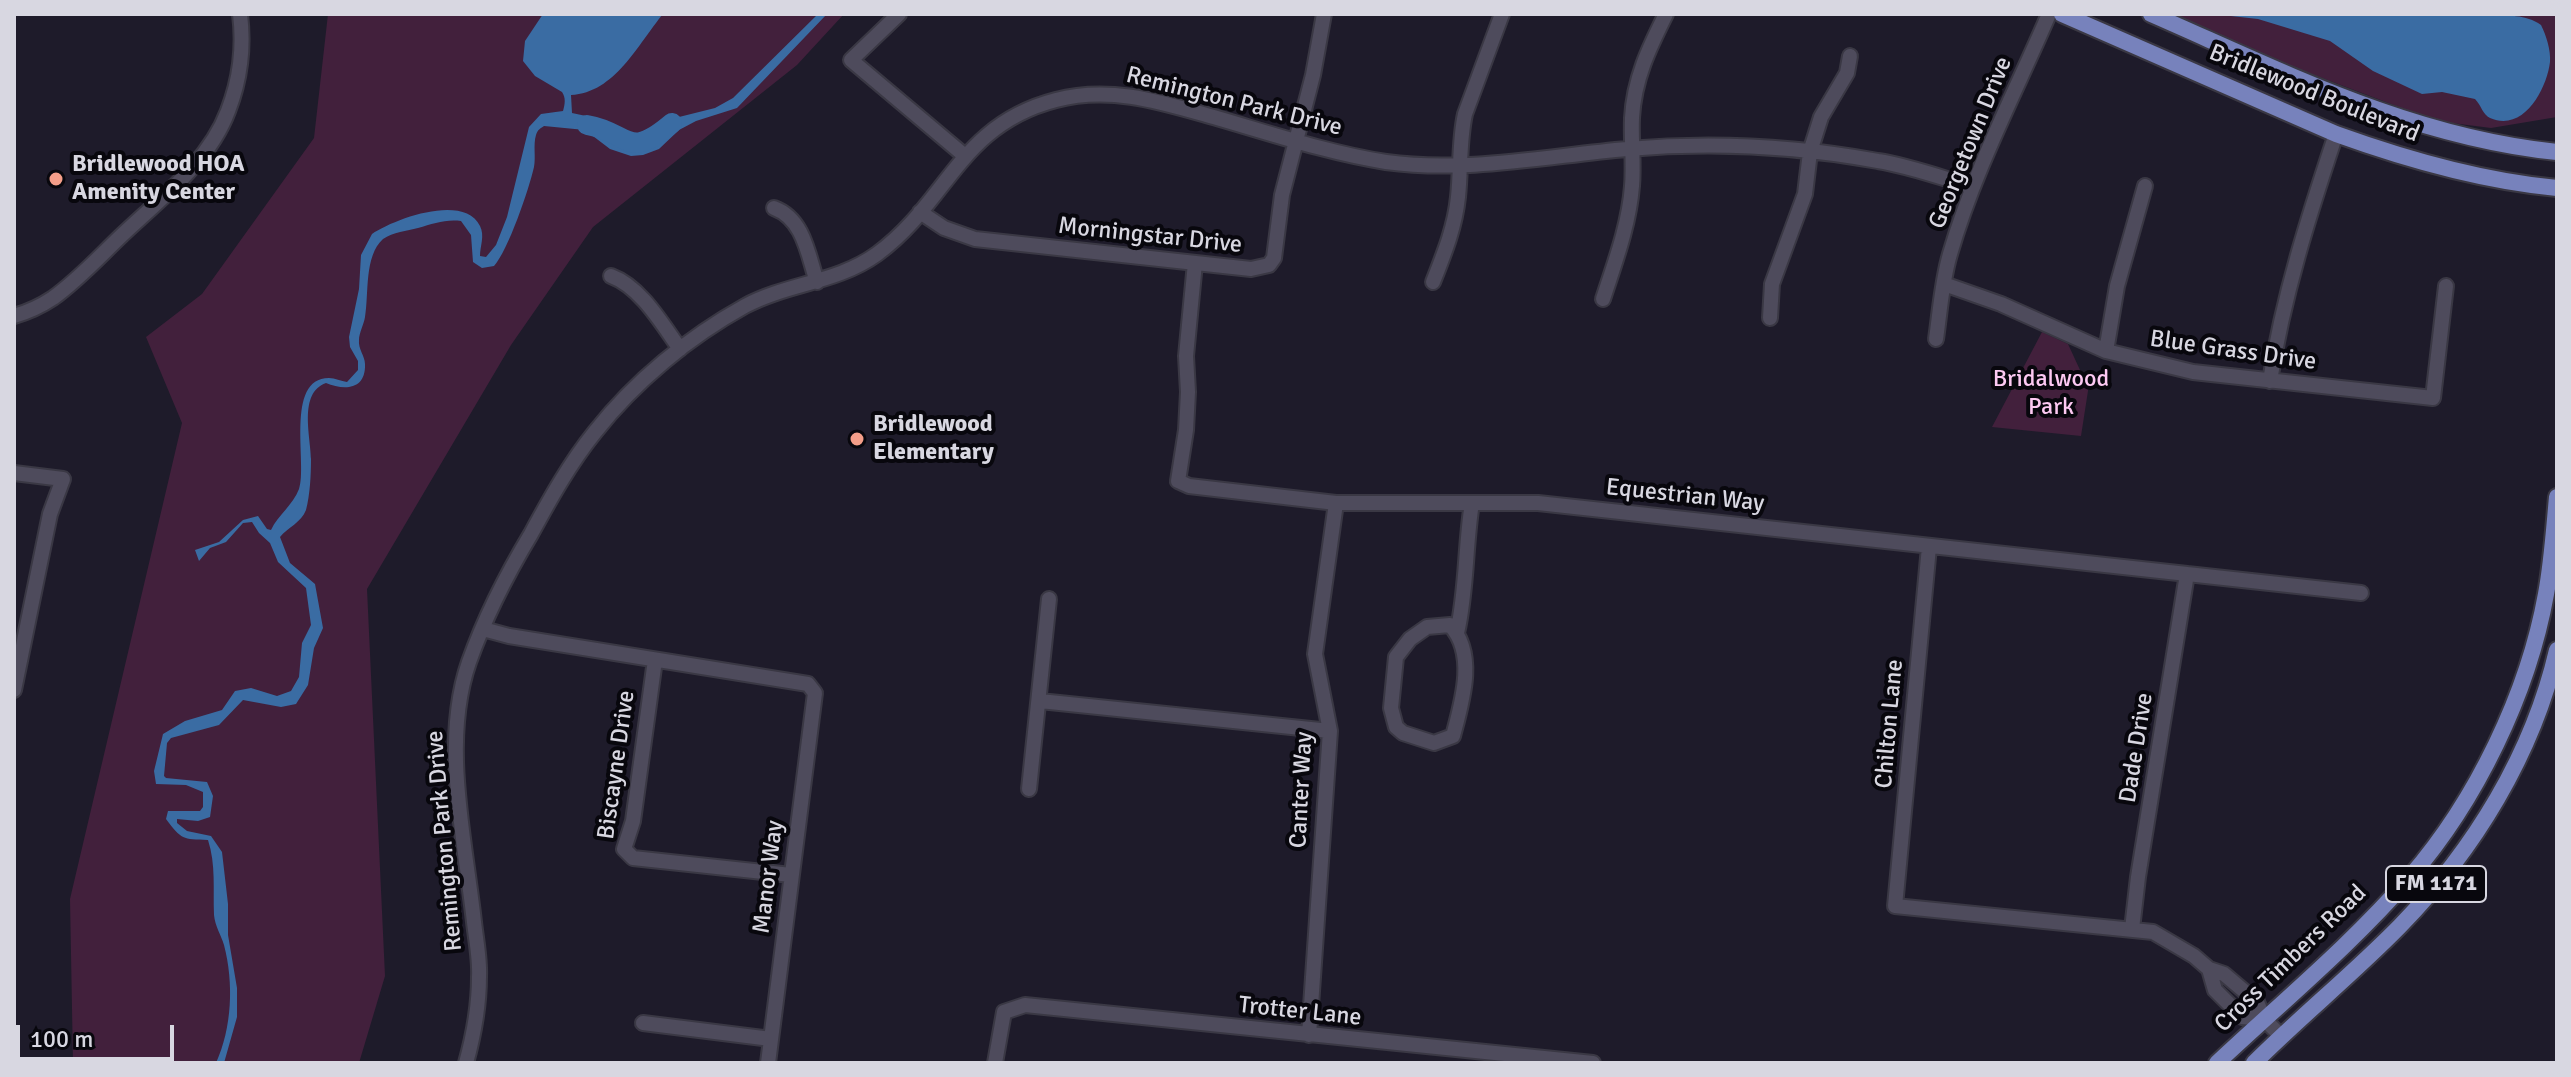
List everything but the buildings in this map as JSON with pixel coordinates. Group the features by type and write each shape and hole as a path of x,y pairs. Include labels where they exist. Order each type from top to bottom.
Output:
{"main road":[{"name":"Bridlewood Boulevard","path":"2062,14 2336,134 2447,169 2557,188"},
{"name":"Bridlewood Boulevard","path":"2151,14 2348,101 2402,120 2469,138 2557,152"},
{"name":"Cross Timbers Road","path":"2217,1063 2378,911 2411,876 2465,800 2508,718 2551,596 2557,497"},
{"name":"Cross Timbers Road","path":"2254,1063 2400,925 2469,844 2491,811 2529,733 2557,650"}],"street":[{"path":"14,316 53,297 96,262 190,170 211,143 227,112 235,85 241,56 240,14"},
{"path":"899,14 851,60 965,156"},
{"name":"Morningstar Drive","path":"920,212 944,228 975,239 1251,269 1269,265 1274,258 1282,195 1313,75 1324,14"},
{"path":"1433,282 1452,230 1459,194 1465,114 1502,14"},
{"path":"1603,299 1625,230 1632,183 1632,116 1639,74 1666,14"},
{"name":"Georgetown Drive","path":"1936,339 1952,247 1973,187 2049,14"},
{"path":"1770,318 1772,284 1805,194 1810,152 1821,117 1847,73 1850,56"},
{"name":"Remington Park Drive","path":"466,1063 477,1017 480,971 457,777 455,728 468,664 514,562 591,435 637,386 680,349 752,302 852,270 877,254 897,237 965,156 995,126 1055,100 1113,94 1156,101 1295,140 1389,162 1460,165 1631,149 1710,146 1810,152 1882,161 1973,187"},
{"path":"2270,381 2293,268 2336,134"},
{"path":"2106,351 2117,286 2145,186"},
{"path":"774,208 794,220 817,282"},
{"name":"Equestrian Way","path":"1195,263 1186,356 1186,430 1178,481 1201,488 1336,503 1538,503 2361,593"},
{"path":"611,276 624,281 680,349"},
{"name":"Blue Grass Drive","path":"1944,284 2001,304 2106,351 2193,372 2433,398 2446,286"},
{"path":"14,473 63,479 50,514 20,638 14,690"},
{"name":"Canter Way","path":"1309,1035 1330,731 1315,654 1336,503"},
{"path":"1457,633 1450,625 1427,627 1410,639 1396,657 1391,708 1396,727 1403,733 1434,743 1453,736 1462,698 1465,657 1457,633 1465,598 1463,582 1472,503"},
{"name":"Chilton Lane","path":"1929,547 1895,906 2132,929"},
{"name":"Dade Drive","path":"2132,929 2187,574"},
{"path":"1029,789 1049,599"},
{"path":"483,629 655,660"},
{"name":"Manor Way","path":"655,660 808,684 815,693 768,1063"},
{"name":"Biscayne Drive","path":"655,660 633,821 624,849 633,858 791,875"},
{"path":"1040,701 1330,731"},
{"path":"2132,929 2153,932 2172,942 2209,969 2215,990 2242,1017 2264,1019 2281,1036"},
{"name":"Trotter Lane","path":"995,1063 1004,1012 1025,1005 1593,1063"},
{"path":"643,1023 771,1039"}],"green space":[{"path":"328,14 844,14 797,65 593,227 511,345 367,589 385,976 359,1063 73,1063 70,899 182,423 146,337 202,294 314,138"},
{"path":"2166,14 2557,14 2557,117 2491,128 2436,121 2264,56"},
{"name":"Bridalwood Park","path":"2042,332 2068,344 2080,370 2090,378 2081,436 1992,427"}],"water":[{"path":"543,14 663,14 613,76 587,92 571,95 572,113 600,119 618,141 634,145 648,141 671,119 715,108 733,98 818,14 827,14 737,108 696,121 679,130 659,149 631,156 610,149 585,130 544,126 540,129 536,135 534,167 523,204 494,266 482,268 473,262 471,235 461,221 439,222 396,233 377,246 370,265 365,317 359,337 365,361 362,379 358,384 346,387 326,383 317,388 312,396 308,416 311,459 306,510 280,537 290,563 315,584 323,628 314,648 308,685 296,704 281,707 243,700 219,725 171,738 167,743 164,776 207,782 213,796 210,817 198,821 177,819 177,823 187,831 211,836 222,852 228,935 237,988 237,1017 224,1063 216,1063 228,1020 230,990 224,945 214,915 211,849 208,840 183,837 166,819 168,811 200,811 203,792 186,785 156,784 154,771 163,734 185,721 222,710 235,691 251,688 277,696 291,691 299,677 302,643 311,625 306,588 278,562 270,543 252,522 243,523 226,542 210,548 199,561 195,550 219,542 243,520 258,516 271,530 296,495 301,478 300,425 307,392 315,382 329,378 347,382 358,370 349,337 359,289 361,255 372,234 412,216 445,210 459,211 472,216 480,226 480,256 486,257 496,245 507,217 529,127 541,114 563,111 565,99 562,92 535,76 523,61 525,41"},
{"path":"2213,14 2516,16 2541,25 2548,43 2550,62 2544,84 2532,105 2523,114 2502,121 2488,117 2475,99 2442,92 2422,94 2373,71 2330,41 2258,19"}],"waterway":[{"path":"587,125 636,143 657,135 672,123"}],"place":[{"name":"Bridlewood HOA Amenity Center","path":"56,179"},
{"name":"Bridlewood Elementary","path":"857,439"}]}
